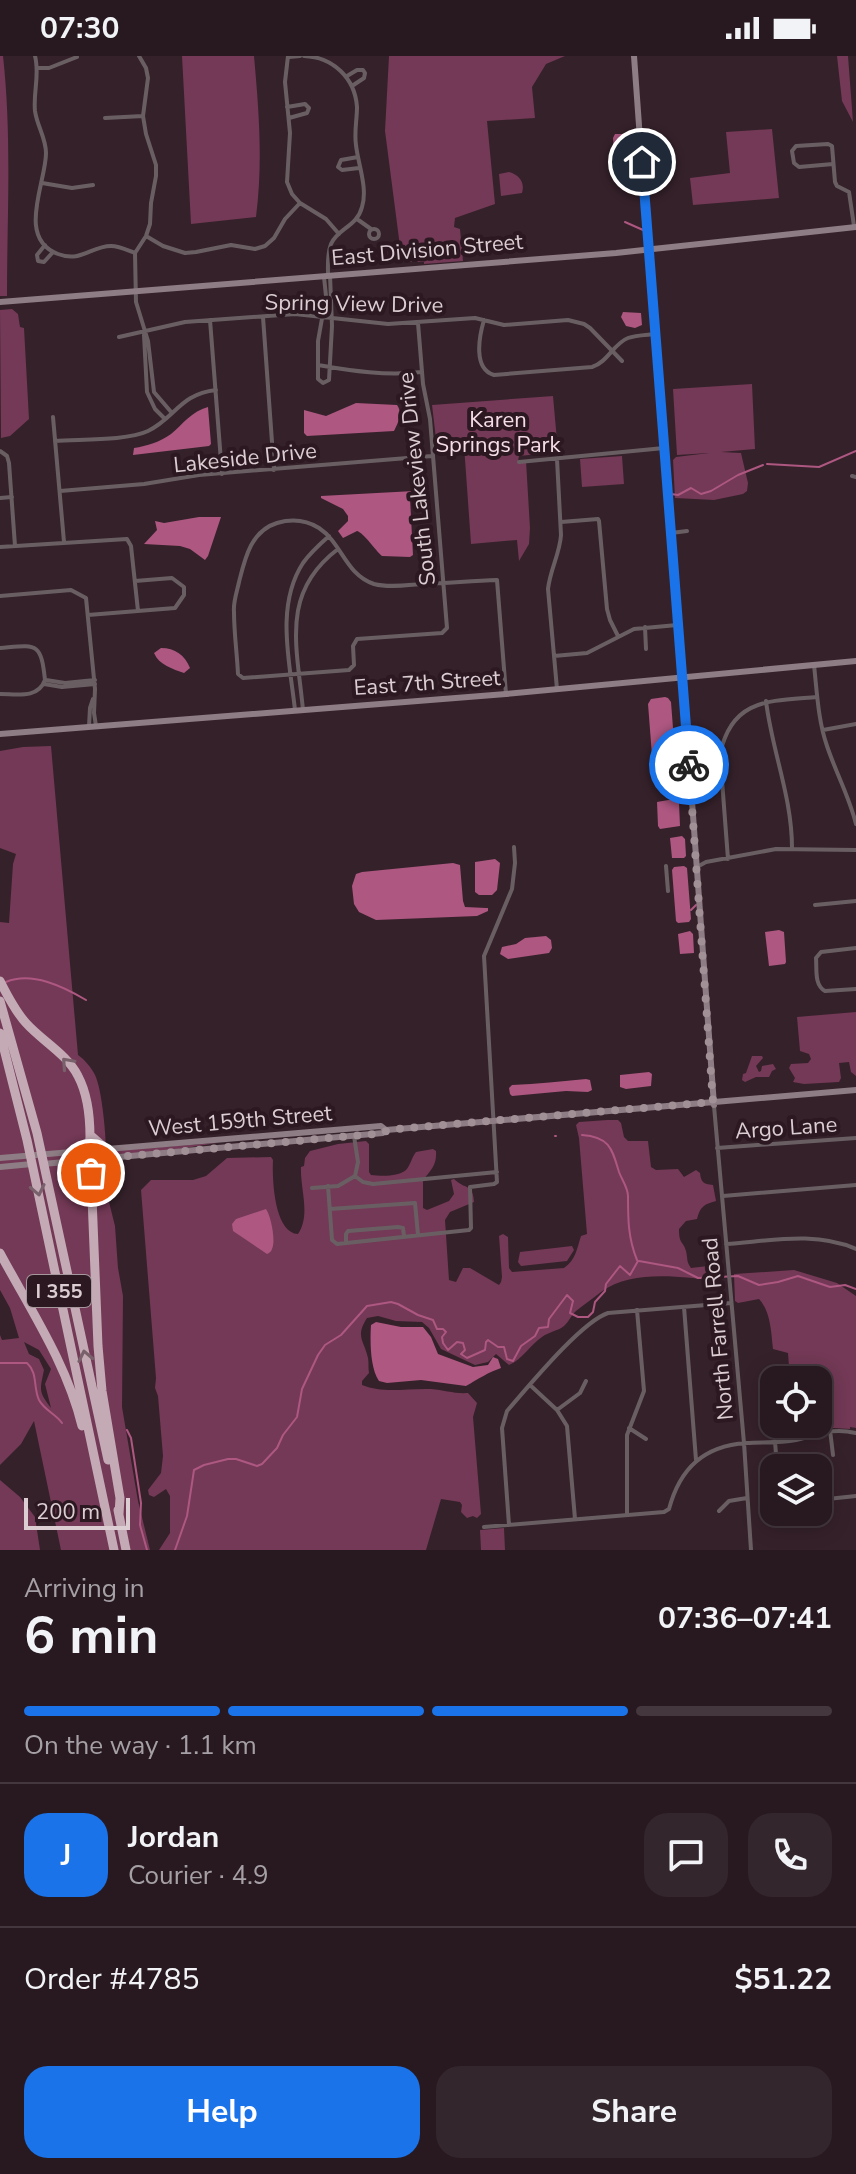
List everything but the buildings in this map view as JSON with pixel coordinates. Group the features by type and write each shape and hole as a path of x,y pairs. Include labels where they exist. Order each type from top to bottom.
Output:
{"highway":[{"path":"0,981 25,1022 71,1065 79,1077 86,1101 98,1343 102,1391 120,1498 119,1514"},
{"name":"I 355","path":"0,1001 37,1133 126,1550"},
{"name":"I 355","path":"0,1033 27,1140 114,1550"},
{"path":"90,1135 106,1154 91,1173"},
{"path":"0,1253 59,1361 76,1402 114,1550"}],"street":[{"path":"35,56 38,68 35,109 46,154 35,218 39,236 53,252 70,257 83,256 111,246 135,253"},
{"path":"139,56 148,78 143,116 156,165 150,224 135,253 135,290 139,316 148,341 154,392 172,413"},
{"path":"634,56 714,1104"},
{"path":"38,68 49,68 77,57"},
{"path":"327,275 332,317 329,380 323,383 318,379 319,324 326,296 327,275 330,247 339,234 357,219 364,201 355,141 356,97 346,76 334,65 323,59 288,57 285,82 290,146 287,182 300,203 326,219 339,234"},
{"path":"346,76 357,70 365,73 364,78 352,86"},
{"path":"287,107 305,104 309,108 307,113 289,118"},
{"path":"105,118 143,116"},
{"path":"833,164 799,167 794,163 792,151 796,146 832,146 835,182 849,192 855,228"},
{"path":"358,157 341,160 338,167 342,170 359,168"},
{"path":"42,183 72,188 93,185"},
{"path":"146,236 185,253 231,245 255,249 265,246 274,238 285,219 300,203"},
{"path":"357,219 371,230"},
{"name":"East Division Street","path":"0,302 648,250 855,228"},
{"path":"45,245 37,255 38,261 44,262 53,252"},
{"name":"Spring View Drive","path":"119,337 174,324 307,314 380,323 467,319 504,325 568,320 590,328 622,361"},
{"path":"263,317 274,470"},
{"path":"210,320 222,474"},
{"path":"484,320 479,340 481,366 494,375 600,365 630,337 655,334"},
{"name":"South Lakeview Drive","path":"300,674 352,669 353,646 357,639 445,631 447,628 430,419 418,323"},
{"path":"144,332 147,392 155,409 165,419"},
{"path":"318,365 386,374 422,372"},
{"path":"55,441 139,434 158,425 190,398 216,390"},
{"path":"53,417 64,542"},
{"path":"519,462 664,448"},
{"path":"0,451 7,456 9,463 15,546"},
{"name":"Lakeside Drive","path":"60,491 433,456"},
{"path":"557,459 560,545 548,589 557,689"},
{"path":"0,498 12,497"},
{"path":"561,522 598,519 607,609 618,636"},
{"path":"300,674 243,678 238,674 233,609 249,548 268,526 287,521 312,524 329,536 356,574 373,583 394,586 497,580 506,694"},
{"path":"671,533 687,531"},
{"path":"295,710 288,601 305,560 329,536"},
{"path":"0,547 127,539 131,546 138,611"},
{"path":"303,710 297,616 305,586 322,561 338,549"},
{"path":"88,615 175,608 184,595 184,587 172,578 135,581"},
{"path":"0,596 71,590 86,598 95,682 92,726"},
{"path":"287,616 297,616"},
{"path":"554,656 587,653 634,629 679,625"},
{"path":"645,627 646,649"},
{"path":"0,648 30,646 38,650 42,657 44,682 39,691 33,693 0,694"},
{"name":"East 7th Street","path":"0,734 506,694 856,661"},
{"path":"814,665 823,730 856,824"},
{"path":"44,682 95,682"},
{"path":"728,859 720,754 729,727 755,704 817,697"},
{"path":"766,701 790,810 792,849"},
{"path":"823,730 856,724"},
{"path":"328,1186 332,1240 337,1244 469,1230 470,1187 497,1182 484,956 512,889 514,847"},
{"path":"696,869 706,862 761,851 856,850"},
{"path":"695,857 706,862"},
{"path":"666,866 668,891"},
{"path":"815,905 856,901"},
{"path":"856,948 821,952 816,958 821,990 856,989"},
{"name":"West 159th Street","path":"0,1158 56,1153 106,1154 354,1136 386,1130 856,1090"},
{"name":"North Farrell Road","path":"714,1104 751,1550"},
{"name":"West 159th Street","path":"106,1154 369,1127 381,1126 386,1130"},
{"path":"312,1188 338,1186 355,1176 358,1162 354,1136"},
{"name":"Argo Lane","path":"717,1148 856,1138"},
{"name":"West 159th Street","path":"0,1167 57,1162 88,1155"},
{"path":"355,1176 373,1184 497,1172"},
{"path":"722,1196 856,1185"},
{"path":"330,1209 415,1203 418,1235"},
{"path":"346,1243 348,1231 398,1227 403,1228 404,1236"},
{"path":"726,1244 815,1238 856,1249"},
{"path":"509,1525 502,1428 507,1411 581,1331 599,1316 608,1313 731,1303"},
{"path":"684,1307 696,1460"},
{"path":"627,1515 627,1435 644,1391 637,1310"},
{"path":"557,1410 580,1393 586,1381"},
{"path":"530,1385 557,1410 567,1426 575,1520"},
{"path":"629,1428 646,1439"},
{"path":"832,1430 856,1433"},
{"path":"484,1527 664,1512 669,1509 673,1493 696,1460 719,1447 801,1438"},
{"path":"831,1438 833,1455"},
{"path":"775,1441 776,1454"},
{"path":"832,1499 856,1496"},
{"path":"719,1511 729,1501 747,1498"}],"green space":[{"path":"0,56 3,56 7,116 7,296 0,296"},
{"path":"182,56 254,56 260,157 256,217 191,224"},
{"path":"389,56 565,56 546,64 532,87 535,118 487,121 495,204 455,218 454,227 460,229 463,261 402,262 385,131"},
{"path":"837,56 848,56 853,122 842,101"},
{"path":"772,129 779,198 693,205 690,178 730,173 726,132"},
{"path":"509,172 521,180 522,193 501,196 499,174"},
{"path":"12,309 18,314 20,327 24,328 29,419 10,436 1,438 0,310"},
{"path":"752,384 755,449 721,452 741,453 747,491 714,500 675,498 673,460 709,453 677,455 673,389"},
{"name":"Karen Springs Park","path":"553,396 558,452 519,456 518,461 526,461 529,544 519,561 517,540 471,544 464,445 437,447 432,405"},
{"path":"622,456 624,484 582,487 580,459"},
{"path":"51,746 78,1055 95,1075 103,1112 106,1151 217,1143 106,1156 105,1186 115,1226 123,1296 122,1407 150,1550 61,1550 34,1421 21,1444 0,1465 0,1335 2,1340 19,1338 10,1308 0,1290 0,922 9,923 16,854 0,848 0,751","holes":["24,1342 39,1350 51,1369 45,1384 51,1408 41,1390 44,1370 39,1359 29,1354"]},
{"path":"856,1012 856,1076 851,1072 849,1062 839,1063 839,1082 793,1082 795,1078 789,1068 791,1064 808,1063 811,1059 809,1054 800,1051 797,1017"},
{"path":"752,1056 763,1058 756,1066 759,1072 762,1066 773,1064 776,1069 769,1077 756,1077 745,1082 742,1080 743,1074"},
{"path":"618,1120 628,1141 648,1141 651,1167 656,1170 678,1169 684,1177 696,1170 703,1182 713,1185 716,1201 703,1207 697,1219 686,1221 679,1234 691,1268 716,1265 722,1279 658,1276 614,1285 509,1365 496,1354 488,1362 475,1365 441,1349 422,1322 396,1321 378,1316 367,1318 362,1330 369,1373 362,1385 387,1390 431,1389 468,1393 477,1403 473,1417 481,1514 477,1518 467,1518 461,1512 460,1502 441,1499 426,1550 159,1550 170,1533 170,1496 166,1489 154,1497 149,1495 148,1490 161,1473 163,1456 141,1190 151,1180 193,1180 206,1176 227,1158 271,1157 279,1215 290,1231 298,1234 304,1219 301,1167 310,1151 366,1141 369,1144 369,1172 384,1176 403,1172 416,1152 433,1149 436,1151 434,1164 423,1180 423,1208 427,1210 449,1201 454,1194 451,1180 454,1179 470,1189 474,1202 450,1212 445,1220 449,1280 456,1282 463,1268 470,1268 499,1285 502,1277 499,1236 503,1234 508,1237 509,1268 512,1272 564,1268 571,1261 581,1236 587,1234 576,1125 579,1122"},
{"path":"572,1246 574,1250 567,1261 521,1266 518,1262 520,1252"},
{"path":"794,1270 837,1283 856,1296 856,1428 832,1428 832,1366 789,1366 788,1353 773,1349 770,1322 759,1299 735,1301 734,1274"},
{"path":"0,1480 20,1497 35,1517 40,1550 0,1550"},
{"path":"504,1528 505,1550 481,1550 480,1530"}],"shaded area":[{"path":"615,134 628,134 630,168 621,170 615,164"},
{"path":"623,312 641,313 642,325 635,328 626,326 621,317"},
{"path":"356,403 397,405 400,415 394,431 307,436 304,433 304,410 326,416"},
{"path":"208,407 209,446 133,455 134,448 162,439 192,415"},
{"path":"414,491 410,498 413,555 410,557 382,556 357,531 343,538 338,531 348,521 348,516 343,509 321,498 321,496"},
{"path":"221,517 205,560 180,546 144,544 157,530 155,521 164,523"},
{"path":"161,648 179,653 190,668 184,673 163,664 154,653"},
{"path":"665,697 671,702 677,780 673,784 654,781 648,704 651,699"},
{"path":"674,799 679,803 680,826 660,829 657,802"},
{"path":"682,836 686,856 672,858 670,838"},
{"path":"495,859 500,863 497,890 492,895 479,895 475,892 475,862"},
{"path":"453,863 460,865 465,907 488,908 488,911 477,916 376,920 359,912 354,904 352,886 356,874"},
{"path":"687,868 691,919 678,923 672,870"},
{"path":"690,931 693,934 694,953 680,954 678,934"},
{"path":"765,932 784,932 786,962 769,966"},
{"path":"546,936 551,940 549,953 508,959 500,954 502,947 525,938"},
{"path":"652,1074 651,1086 620,1087 620,1075"},
{"path":"590,1080 592,1090 588,1092 512,1096 509,1088 512,1085"},
{"path":"266,1209 273,1240 272,1250 267,1254 233,1231 232,1224 236,1219"},
{"path":"376,1322 423,1327 438,1354 473,1367 488,1365 493,1357 498,1359 501,1368 466,1386 421,1380 379,1381 371,1346 371,1325"}],"waterway":[{"path":"625,222 643,230"},
{"path":"767,464 819,467 856,451"},
{"path":"671,494 678,495 691,488 701,494 711,491 763,465"},
{"path":"691,910 696,905"},
{"path":"6,982 37,979 86,1000"},
{"path":"582,1135 599,1138 612,1151 628,1193 630,1236 637,1260"},
{"path":"175,1550 187,1516 194,1470 228,1459 257,1466 262,1464 277,1448 297,1417 302,1389 318,1355 367,1306 391,1302 433,1320 437,1329 446,1332 442,1337 448,1350 457,1342 463,1343 465,1350 461,1354 467,1358 485,1350 488,1340 498,1347 504,1347 507,1359 513,1361 521,1346 535,1336 539,1328 548,1327 549,1319 567,1295 573,1301 570,1313 588,1317 620,1266 630,1275 638,1261"},
{"path":"639,1261 678,1268 698,1278 738,1276 759,1285 798,1276 830,1287 845,1285 856,1289"},
{"path":"0,1363 27,1363 33,1371 39,1400 62,1423"},
{"path":"127,1430 131,1438 141,1503 140,1525 147,1550"}],"way so far":[{"path":"91,1173 107,1158 713,1102 689,765"}],"route":[{"path":"642,162 689,765"}]}
